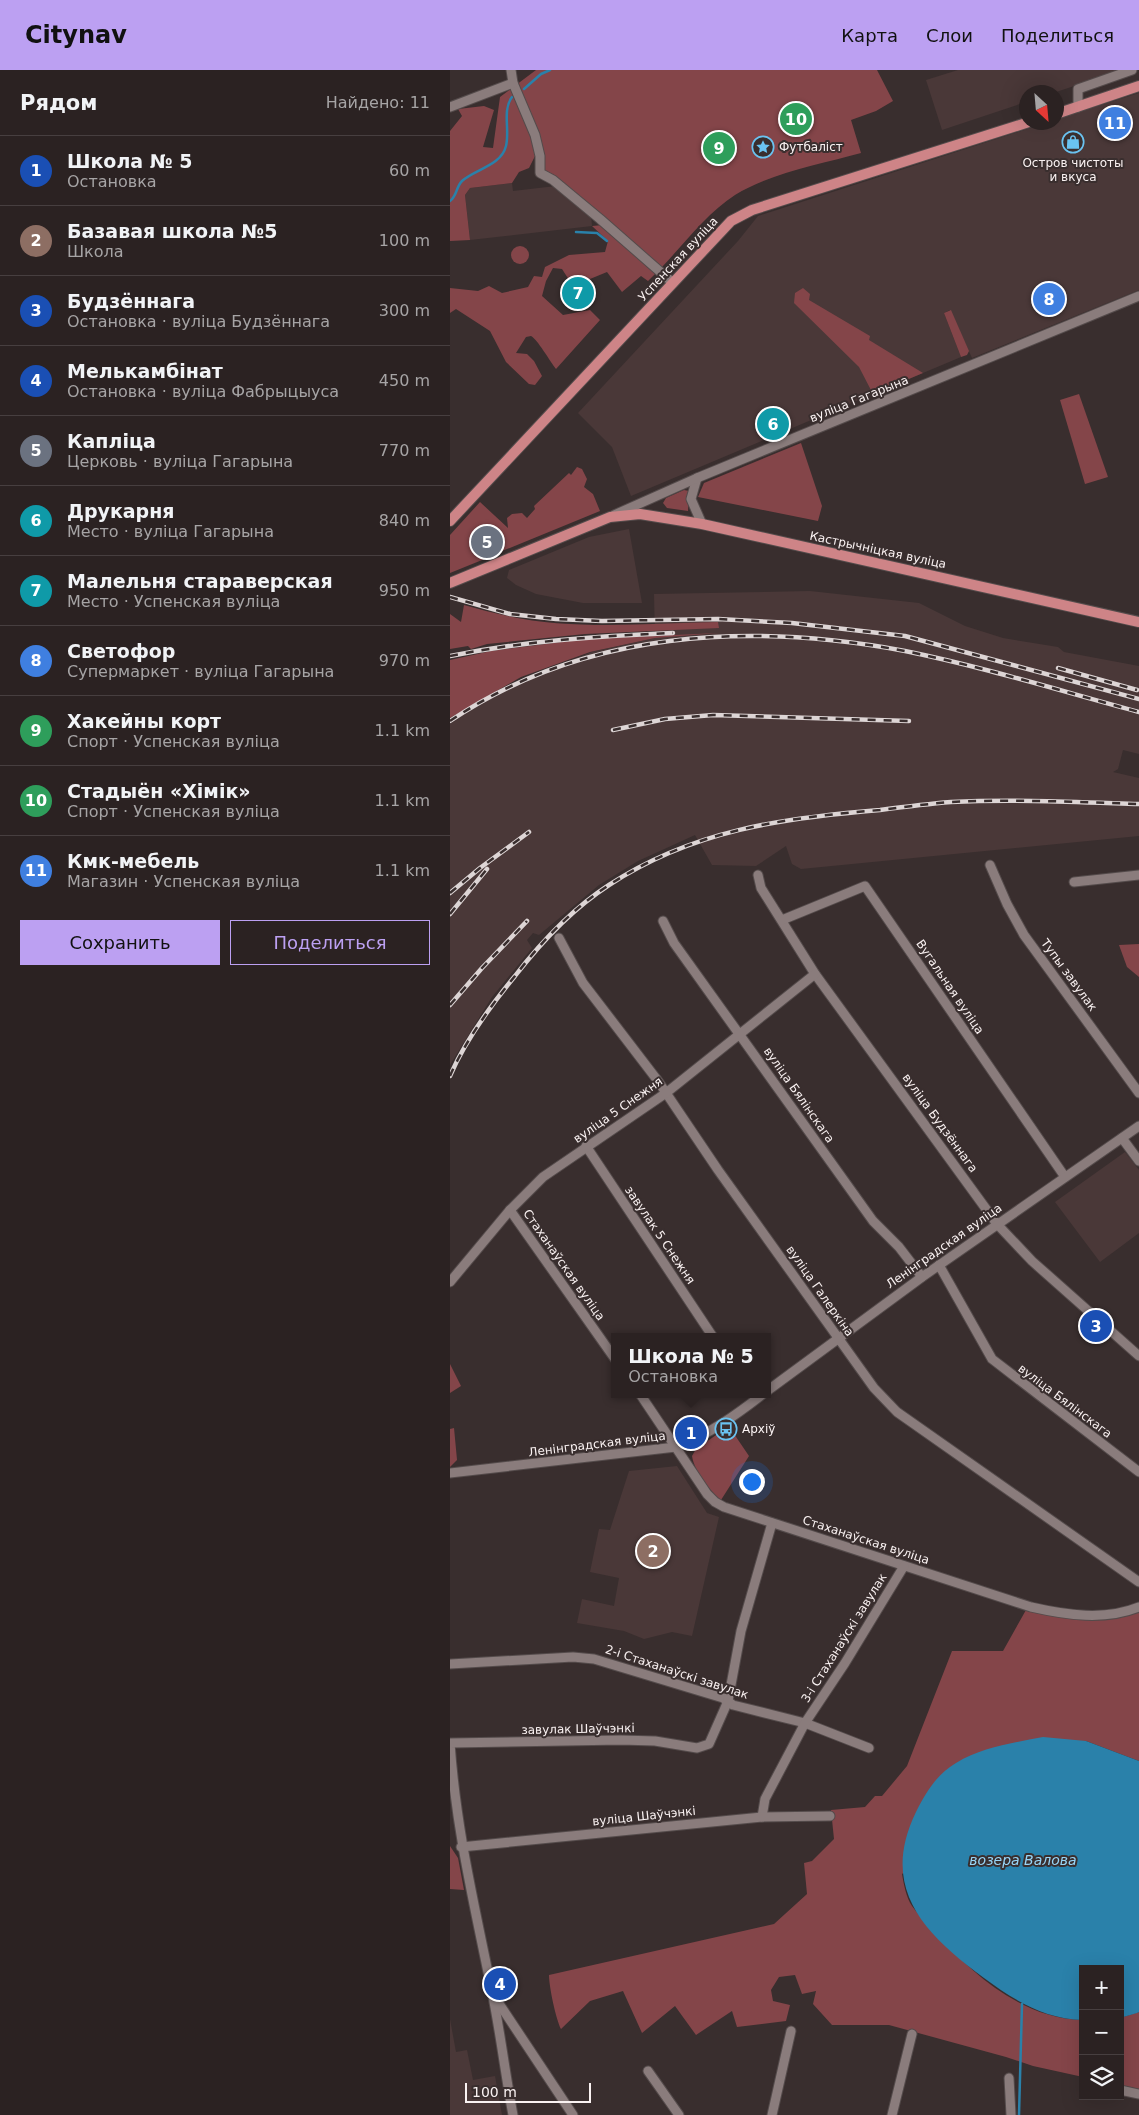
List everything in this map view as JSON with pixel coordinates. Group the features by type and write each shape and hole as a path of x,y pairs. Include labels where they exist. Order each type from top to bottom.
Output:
{"main road":[{"path":"1064,111 1138,87"},
{"name":"Успенская вуліца","path":"450,521 722,229 740,214 1019,125"},
{"name":"Кастрычніцкая вуліца","path":"610,517 640,514 702,524 1139,622"},
{"name":"вуліца Гагарына","path":"450,584 610,517"}],"street":[{"path":"511,70 513,83 535,135 540,156 540,173 553,180 673,282"},
{"path":"1078,107 1078,89 1132,70"},
{"path":"450,107 513,83"},
{"name":"вуліца Гагарына","path":"610,517 697,478 1139,296"},
{"path":"697,478 692,499 702,524"},
{"name":"Тупы завулак","path":"990,864 1007,904 1024,935 1139,1093"},
{"name":"вуліца Будзённага","path":"758,875 761,888 815,974 998,1224 1032,1261 1139,1356"},
{"path":"1074,882 1139,875"},
{"name":"Вугальная вуліца","path":"782,920 865,886 1065,1177"},
{"name":"вуліца Бялінскага","path":"663,921 674,943 873,1221 899,1247 922,1277"},
{"name":"вуліца Галеркіна","path":"559,938 583,983 666,1093 874,1388 897,1412 1139,1582"},
{"name":"вуліца 5 Снежня","path":"450,1282 510,1210 543,1177 666,1093 815,974"},
{"name":"Ленінградская вуліца","path":"771,1388 922,1277 1139,1126"},
{"path":"1122,1138 1139,1160"},
{"name":"завулак 5 Снежня","path":"586,1146 710,1333"},
{"name":"Стаханаўская вуліца","path":"510,1210 611,1353"},
{"name":"вуліца Бялінскага","path":"939,1265 992,1359 1139,1472"},
{"name":"Стаханаўская вуліца","path":"643,1398 715,1502 724,1507 1031,1607 1064,1614 1104,1615 1139,1607"},
{"name":"Ленінградская вуліца","path":"450,1473 676,1447 708,1432 752,1398"},
{"path":"728,1701 742,1631 772,1523"},
{"name":"3-і Стаханаўскі завулак","path":"762,1817 765,1799 806,1722 845,1663 904,1566"},
{"name":"2-і Стаханаўскі завулак","path":"450,1664 573,1657 594,1659 705,1692 728,1701 733,1705 806,1722"},
{"name":"завулак Шаўчэнкі","path":"450,1743 621,1740 655,1741 697,1748 705,1747 712,1740 728,1701"},
{"name":"3-і Стаханаўскі завулак","path":"806,1722 870,1748"},
{"path":"450,1743 454,1800 461,1847 492,1994 514,2115"},
{"name":"вуліца Шаўчэнкі","path":"461,1847 762,1817 830,1816"},
{"path":"492,1994 573,2115"},
{"path":"772,2115 791,2031"},
{"path":"892,2115 912,2034"},
{"path":"648,2072 679,2115"},
{"path":"1009,2078 1011,2115"},
{"path":"1124,2091 1139,2094"}],"shaded area":[{"path":"536,70 877,70 893,101 876,111 851,120 861,153 780,175 749,187 735,195 715,210 662,267 594,208 544,171 539,144 533,148 536,154 529,168 519,172 512,183 470,188 465,195 470,240 450,241 450,131 462,116 458,109 484,106 494,110 483,147 493,148 500,97"},
{"path":"958,70 1123,70 1064,89 1064,85 1019,85 1019,104 942,130 926,80"},
{"path":"1139,93 1139,290 972,358 950,310 944,313 961,357 631,496 612,447 578,413 738,241 758,216 1024,130 1064,130 1064,117"},
{"path":"512,183 513,191 556,186 591,215 592,226 470,240 465,195 470,188"},
{"path":"603,225 657,272 648,281 641,276 622,292 607,272 573,286 562,269 553,268 546,281 542,296 563,315 590,310 600,320 556,369 534,338 531,336 526,337 516,353 527,354 534,361 542,376 535,385 529,384 506,362 490,331 456,309 450,313 450,288 478,291 489,286 502,293 528,287 534,276 542,277 545,267 569,255 605,252 608,241 592,226"},
{"path":"520,246 526,249 529,255 526,261 520,264 514,261 511,255 514,249"},
{"path":"803,288 810,294 809,300 870,336 869,340 923,373 873,394 859,367 794,303 795,293"},
{"path":"951,310 969,351 967,355 961,357 944,313"},
{"path":"1079,394 1108,477 1085,484 1060,400"},
{"path":"801,443 822,506 818,521 698,497 704,483"},
{"path":"577,467 582,469 587,479 584,487 593,494 600,511 495,554 492,548 494,540 491,536 485,535 481,538 480,544 483,548 489,549 492,556 450,573 450,535 480,502 508,528 507,518 512,514 522,513 527,518 535,509 534,506 569,473 571,475"},
{"path":"684,490 689,491 688,511 667,508 663,503 666,498"},
{"path":"629,529 642,603 583,603 536,594 516,585 507,578 509,570 589,537"},
{"path":"810,591 919,603 965,626 1003,638 1058,647 1064,652 1139,666 1139,754 1123,750 1118,769 1113,772 1139,778 1139,836 801,869 792,864 786,846 756,866 712,865 695,835 638,861 599,885 539,935 533,933 527,940 532,948 492,997 450,1065 450,719 526,677 592,652 655,638 654,594"},
{"path":"464,605 534,621 586,625 718,622 719,628 585,634 487,644 471,649 468,646 450,649 450,614 461,622"},
{"path":"719,633 655,638 590,652 521,677 450,718 450,660 491,651 585,639"},
{"path":"1139,944 1139,977 1127,967 1119,945"},
{"path":"1125,1152 1139,1170 1139,1233 1100,1262 1055,1202"},
{"path":"450,1364 461,1386 450,1393"},
{"path":"454,1428 457,1460 450,1467 450,1429"},
{"path":"730,1428 749,1456 721,1500 703,1480 693,1462 692,1456 696,1449 722,1431 724,1432"},
{"path":"677,1466 707,1513 719,1517 692,1636 672,1632 644,1639 624,1631 577,1623 582,1599 614,1606 619,1578 590,1572 599,1529 610,1530 629,1471"},
{"path":"1026,1610 1064,1618 1104,1618 1139,1610 1139,1761 1086,1741 902,1874 904,1887 915,1910 966,1964 983,1978 1001,1992 1040,2012 1061,2018 1079,2020 1079,2076 1033,2066 889,2025 832,2025 813,2004 816,1991 802,1994 795,1975 779,1977 771,1990 773,2001 790,2005 786,2021 737,2027 732,2011 696,2035 675,2006 642,2033 623,1991 590,2001 561,2029 553,2003 549,1975 774,1924 807,1894 804,1863 812,1861 834,1839 831,1810 865,1807 875,1796 882,1796 907,1766 952,1651 1003,1651"},
{"path":"450,1846 458,1858 464,1890 450,1889"},
{"path":"1139,2012 1139,2089 1124,2086 1124,2017"},
{"path":"450,2019 456,2052 467,2050 473,2080 495,2076 502,2115 450,2115"}],"water":[{"name":"возера Валова","path":"1043,1737 1086,1741 1139,1761 1139,2012 1124,2017 1124,1965 1079,1965 1079,2020 1055,2016 1030,2007 1007,1994 962,1961 926,1926 914,1907 905,1886 903,1864 906,1839 916,1812 928,1791 949,1767 977,1753 998,1746"}],"waterway":[{"path":"524,89 541,74 550,70"},
{"path":"450,201 462,181 493,163 503,153 507,140 507,108 512,97"},
{"path":"576,232 597,233 607,241"},
{"path":"1019,2115 1022,2004"}],"railway":[{"path":"450,597 510,614 556,619 602,621 718,619 792,623 905,636 1139,699"},
{"path":"450,656 506,646 561,640 673,633"},
{"path":"450,721 502,691 556,668 612,651 670,641 728,636 787,637 846,642 905,651 993,672 1139,712"},
{"path":"1058,668 1137,690"},
{"path":"613,730 665,719 713,715 909,721"},
{"path":"450,1076 463,1050 488,1011 525,963 558,926 595,894 641,866 673,851 706,839 774,823 809,817 951,802 1022,801 1139,804"},
{"path":"450,893 529,832"},
{"path":"450,914 487,869"},
{"path":"450,1005 527,921"}],"place":[{"name":"Стадыён «Хімік»","path":"796,119"},
{"name":"Кмк-мебель","path":"1115,123"},
{"name":"Остров чистоты и вкуса","path":"1073,142"},
{"name":"Футбаліст","path":"763,147"},
{"name":"Хакейны корт","path":"719,148"},
{"name":"Малельня стараверская","path":"578,293"},
{"name":"Светофор","path":"1049,299"},
{"name":"Друкарня","path":"773,424"},
{"name":"Капліца","path":"487,542"},
{"name":"Будзённага","path":"1096,1326"},
{"name":"Архіў","path":"726,1429"},
{"name":"Школа № 5","path":"691,1433"},
{"name":"Базавая школа №5","path":"653,1551"},
{"name":"Мелькамбінат","path":"500,1984"}]}
